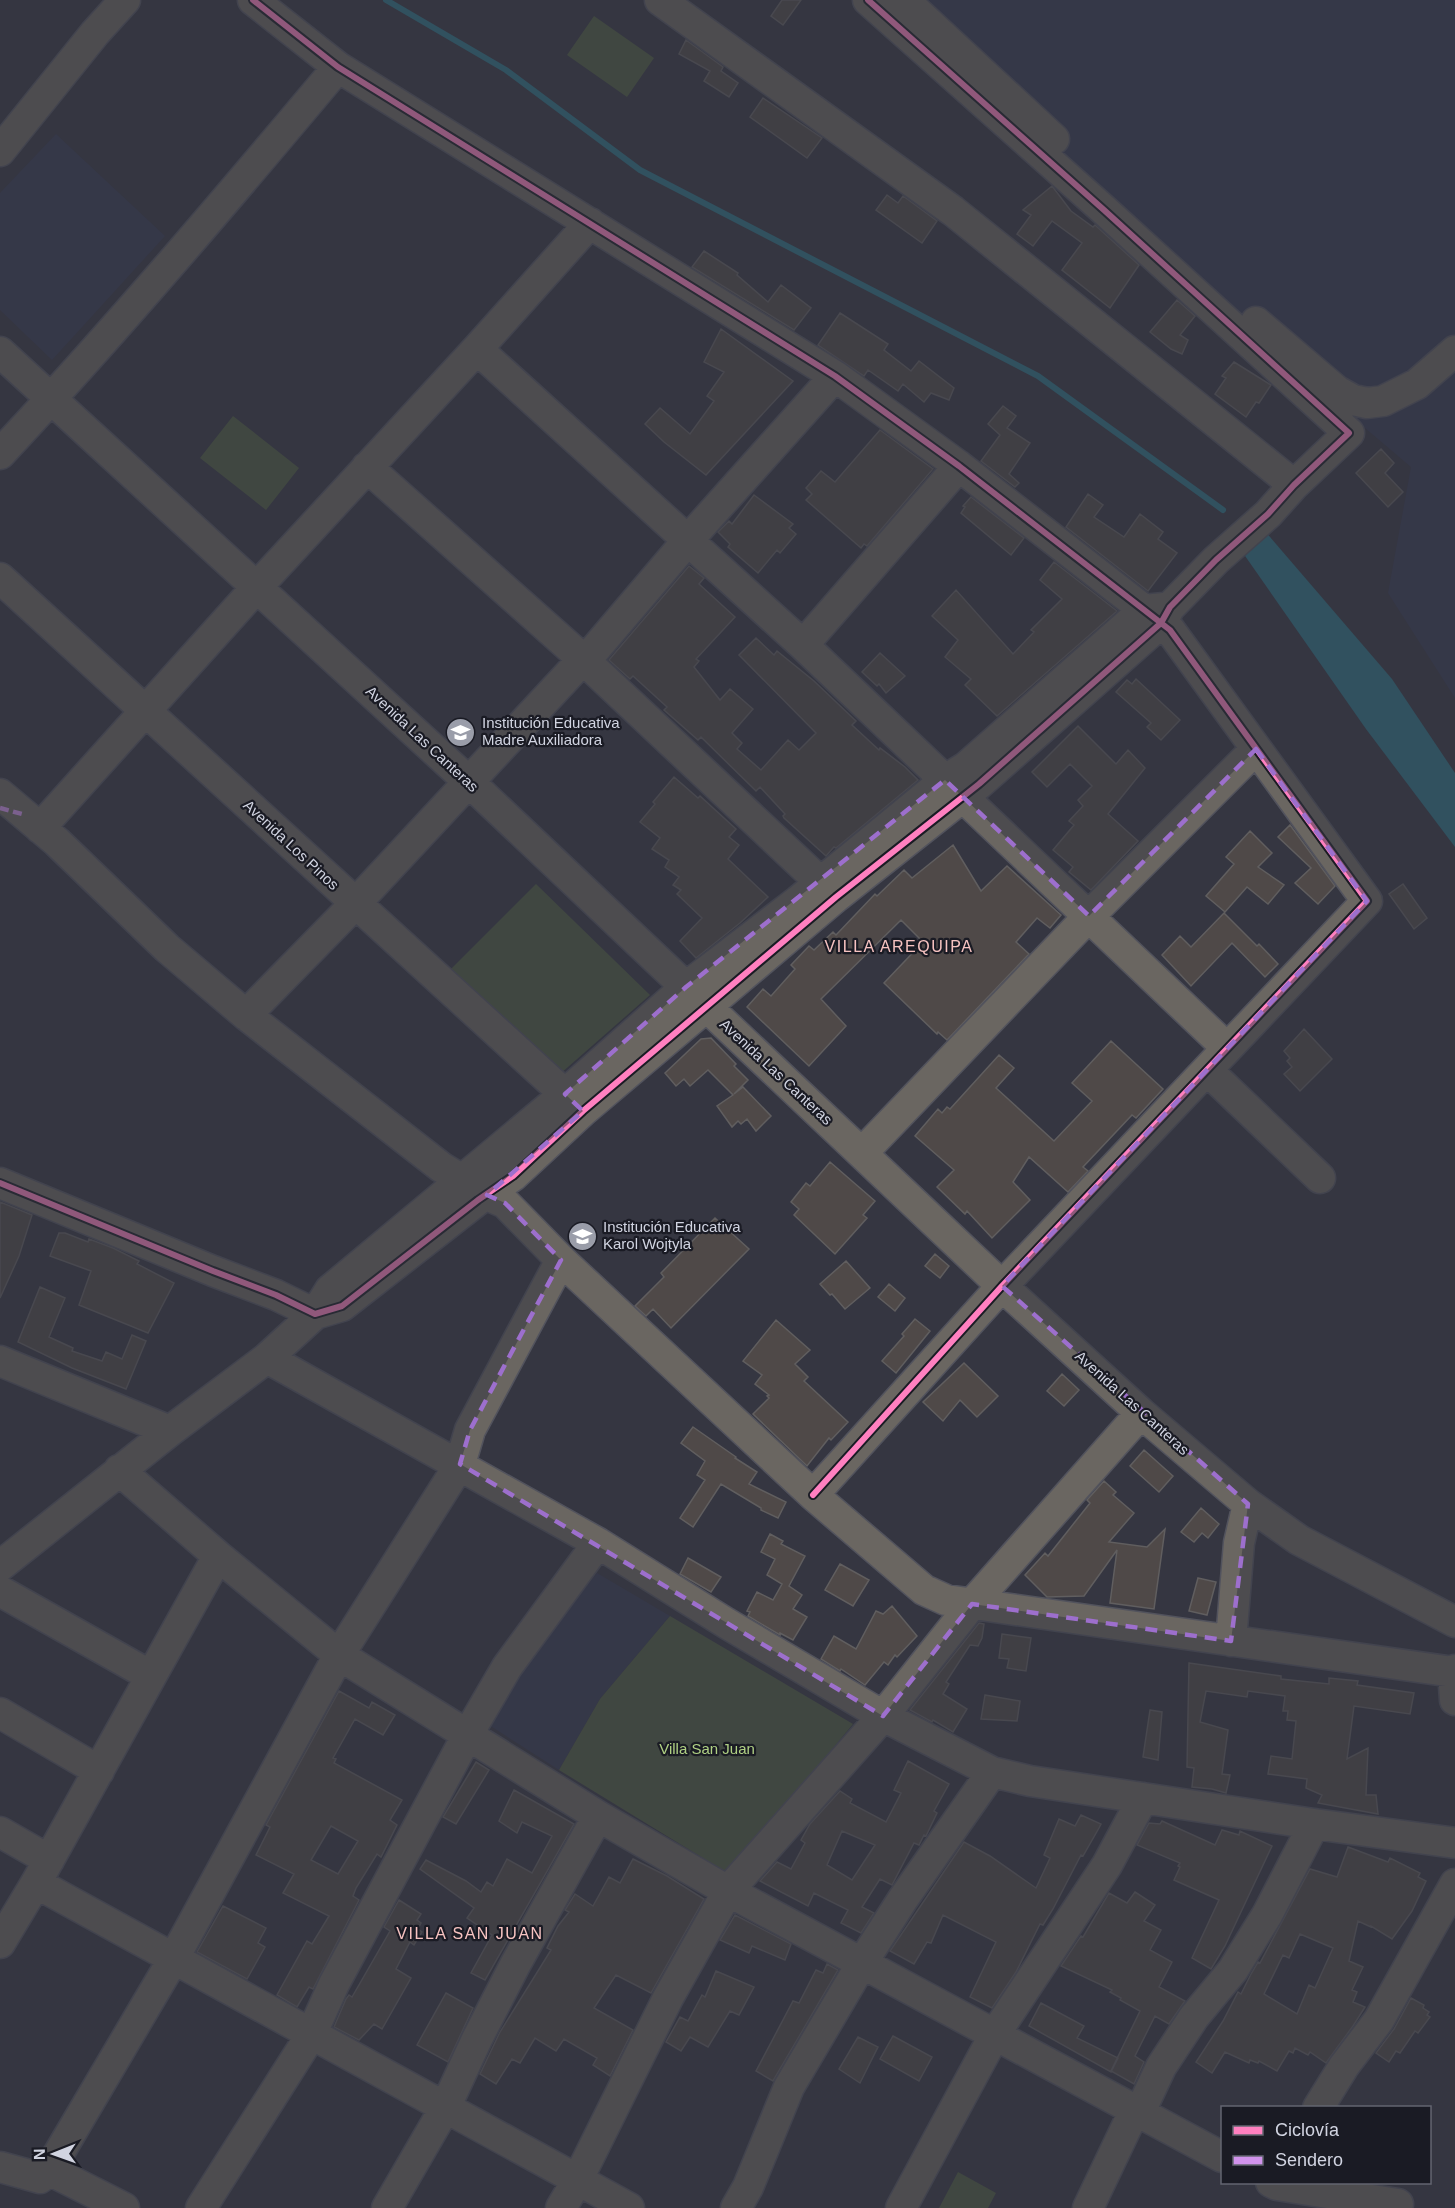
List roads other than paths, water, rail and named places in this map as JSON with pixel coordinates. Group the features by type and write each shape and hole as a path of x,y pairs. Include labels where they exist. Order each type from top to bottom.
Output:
{"street":[{"path":"0,151 95,33 125,0"},
{"path":"253,0 338,67 835,376 1158,613 1367,901 1002,1286 813,1495"},
{"path":"660,0 953,211 1294,485"},
{"path":"0,1566 119,1470 267,1358 315,1314 342,1306 475,1187 697,997 953,788 979,784 1158,613 1268,514 1294,485 1349,433 1104,210 868,0"},
{"path":"904,0 1260,327 1337,391 1353,400 1367,403 1383,401 1417,384 1455,351"},
{"path":"0,454 182,252 338,67"},
{"path":"40,828 590,223"},
{"path":"477,349 803,645 1227,1048"},
{"name":"Avenida Las Canteras","path":"0,352 468,781 1002,1286 1141,1413 1248,1504 1299,1540 1455,1622"},
{"path":"246,1015 355,904 573,670 585,661 835,376"},
{"path":"803,645 959,466"},
{"path":"367,467 585,661 828,890"},
{"name":"Avenida Los Pinos","path":"0,578 574,1102"},
{"path":"862,1153 1089,916 1256,749"},
{"path":"0,794 40,828 167,948 246,1015 441,1167 505,1203 561,1260 813,1495 924,1590 946,1600 1231,1641 1454,1681"},
{"path":"1207,1070 1320,1178"},
{"path":"0,1183 276,1295 315,1314"},
{"path":"0,2167 40,2178 49,2170 174,1958 339,1655 460,1464 470,1430 561,1260"},
{"path":"267,1358 598,1543 726,1623 883,1716 993,1772 1030,1781 1455,1843"},
{"path":"0,1361 170,1431"},
{"path":"561,2208 577,2181 668,1998 728,1891 883,1716 972,1604 1141,1413"},
{"path":"119,1470 218,1556 339,1655 598,1816 728,1891 1221,2156"},
{"path":"1231,1641 1239,1543 1248,1504"},
{"path":"201,2208 311,2034 334,1984 468,1734 507,1667 598,1543"},
{"path":"0,1943 99,1771 218,1556"},
{"path":"0,1591 151,1676"},
{"path":"0,1713 99,1771"},
{"path":"736,2208 748,2187 789,2087 903,1899 993,1772"},
{"path":"901,2208 995,2034 1107,1865 1143,1798"},
{"path":"387,2208 445,2108 504,1986 598,1816"},
{"path":"1088,2208 1129,2122 1139,2114 1161,2067 1194,2017 1233,1970 1267,1915 1314,1824"},
{"path":"0,1832 42,1872 174,1958 629,2208"},
{"path":"1319,2106 1344,2066 1379,2020 1454,1886"},
{"path":"49,2170 124,2208"},
{"path":"1276,2184 1398,2204"}],"waterway":[{"path":"386,0 506,70 640,170 1038,376 1223,510"}],"place":[{"name":"Institución Educativa Madre Auxiliadora","path":"461,732"},
{"name":"Institución Educativa Karol Wojtyla","path":"582,1236"}],"district":[{"name":"VILLA AREQUIPA","path":"899,946"},
{"name":"VILLA SAN JUAN","path":"470,1933"}],"park label":[{"name":"Villa San Juan","path":"707,1749"}]}
